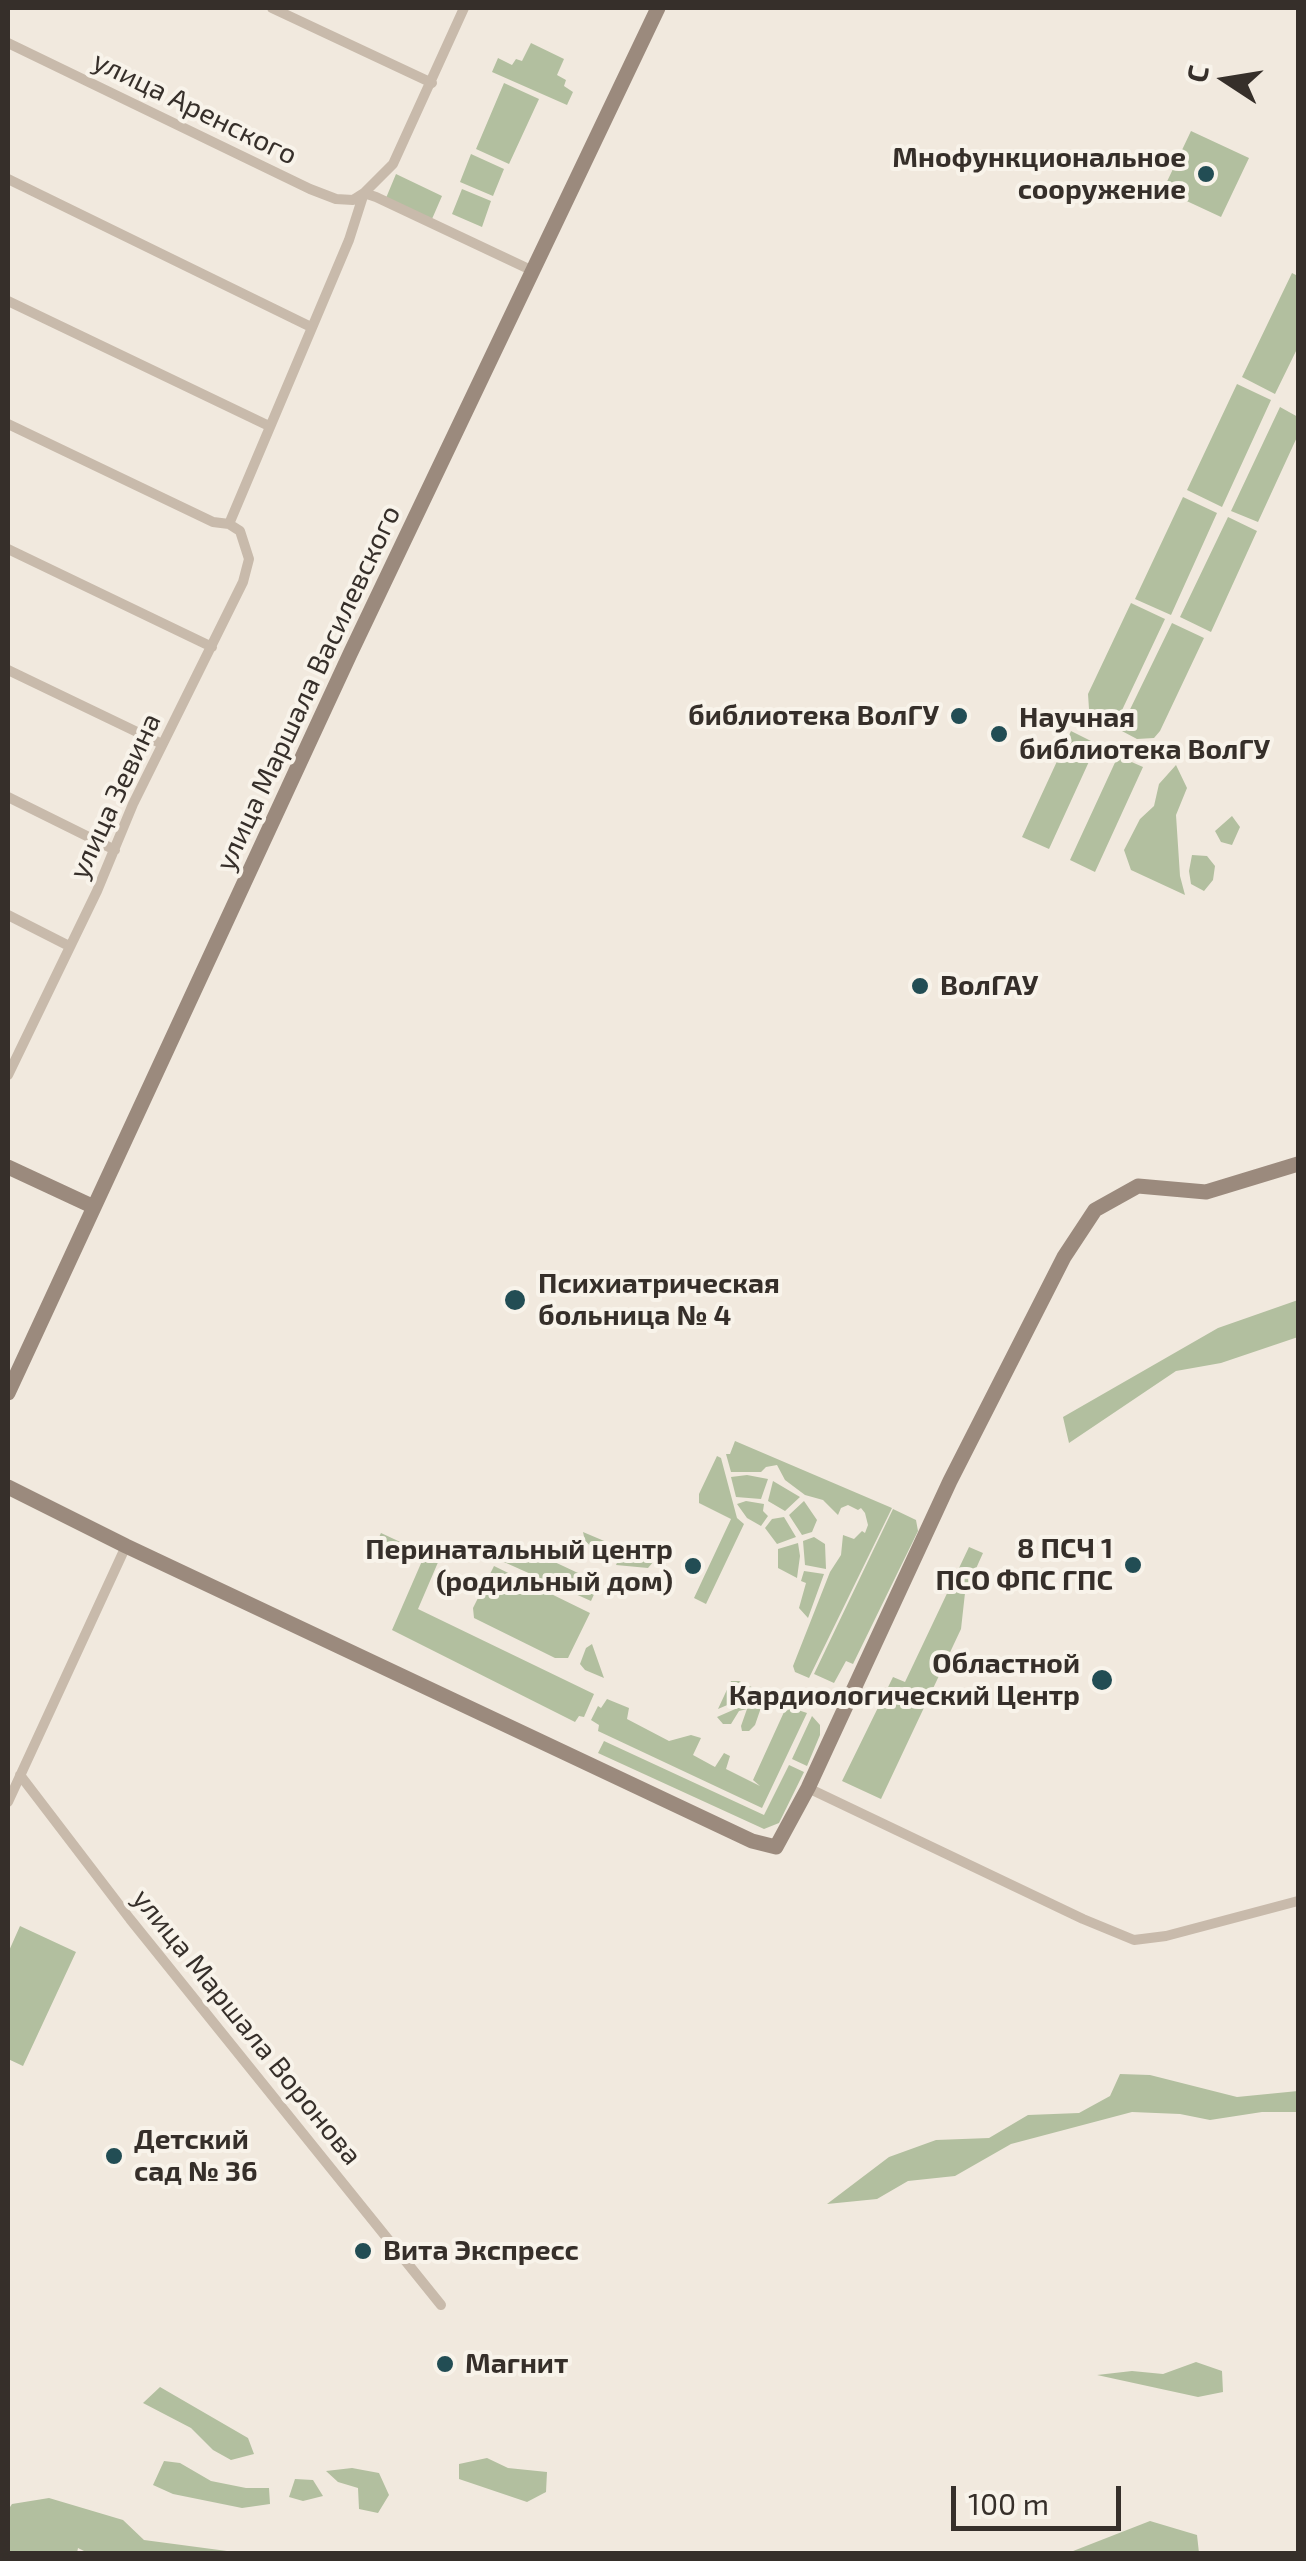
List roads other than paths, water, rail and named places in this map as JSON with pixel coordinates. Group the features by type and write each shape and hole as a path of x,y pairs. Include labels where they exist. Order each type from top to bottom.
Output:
{"street":[{"path":"272,8 432,83"},
{"path":"8,424 213,522 229,524 349,240 364,193 376,176 393,164 464,8"},
{"name":"улица Маршала Василевского","path":"8,1392 342,670 658,8"},
{"name":"улица Аренского","path":"8,43 310,189 336,199 354,200 364,193"},
{"path":"8,180 311,327"},
{"path":"364,193 533,271"},
{"path":"8,301 269,426"},
{"name":"улица Зевина","path":"8,1075 116,850 133,804 247,571 248,550 240,531 229,524"},
{"path":"8,549 212,647"},
{"path":"8,670 162,744"},
{"path":"8,797 116,850"},
{"path":"8,916 69,946"},
{"path":"8,1039 22,1046"},
{"path":"8,1487 761,1844 776,1847 808,1788 950,1482 1064,1257 1095,1210 1138,1186 1206,1192 1298,1164"},
{"path":"8,1167 94,1207"},
{"path":"8,1802 126,1546"},
{"name":"улица Маршала Воронова","path":"20,1775 142,1934 441,2305"},
{"path":"808,1788 1083,1920 1134,1940 1166,1936 1298,1901"}],"place":[{"name":"Мнофункциональное сооружение","path":"1206,174"},
{"name":"библиотека ВолГУ","path":"959,716"},
{"name":"Научная библиотека ВолГУ","path":"999,734"},
{"name":"ВолГАУ","path":"920,986"},
{"name":"Психиатрическая больница № 4","path":"515,1300"},
{"name":"8 ПСЧ 1 ПСО ФПС ГПС","path":"1133,1565"},
{"name":"Перинатальный центр (родильный дом)","path":"693,1566"},
{"name":"Областной Кардиологический Центр","path":"1102,1680"},
{"name":"Детский сад № 36","path":"114,2156"},
{"name":"Вита Экспресс","path":"363,2251"},
{"name":"Магнит","path":"445,2364"}]}
